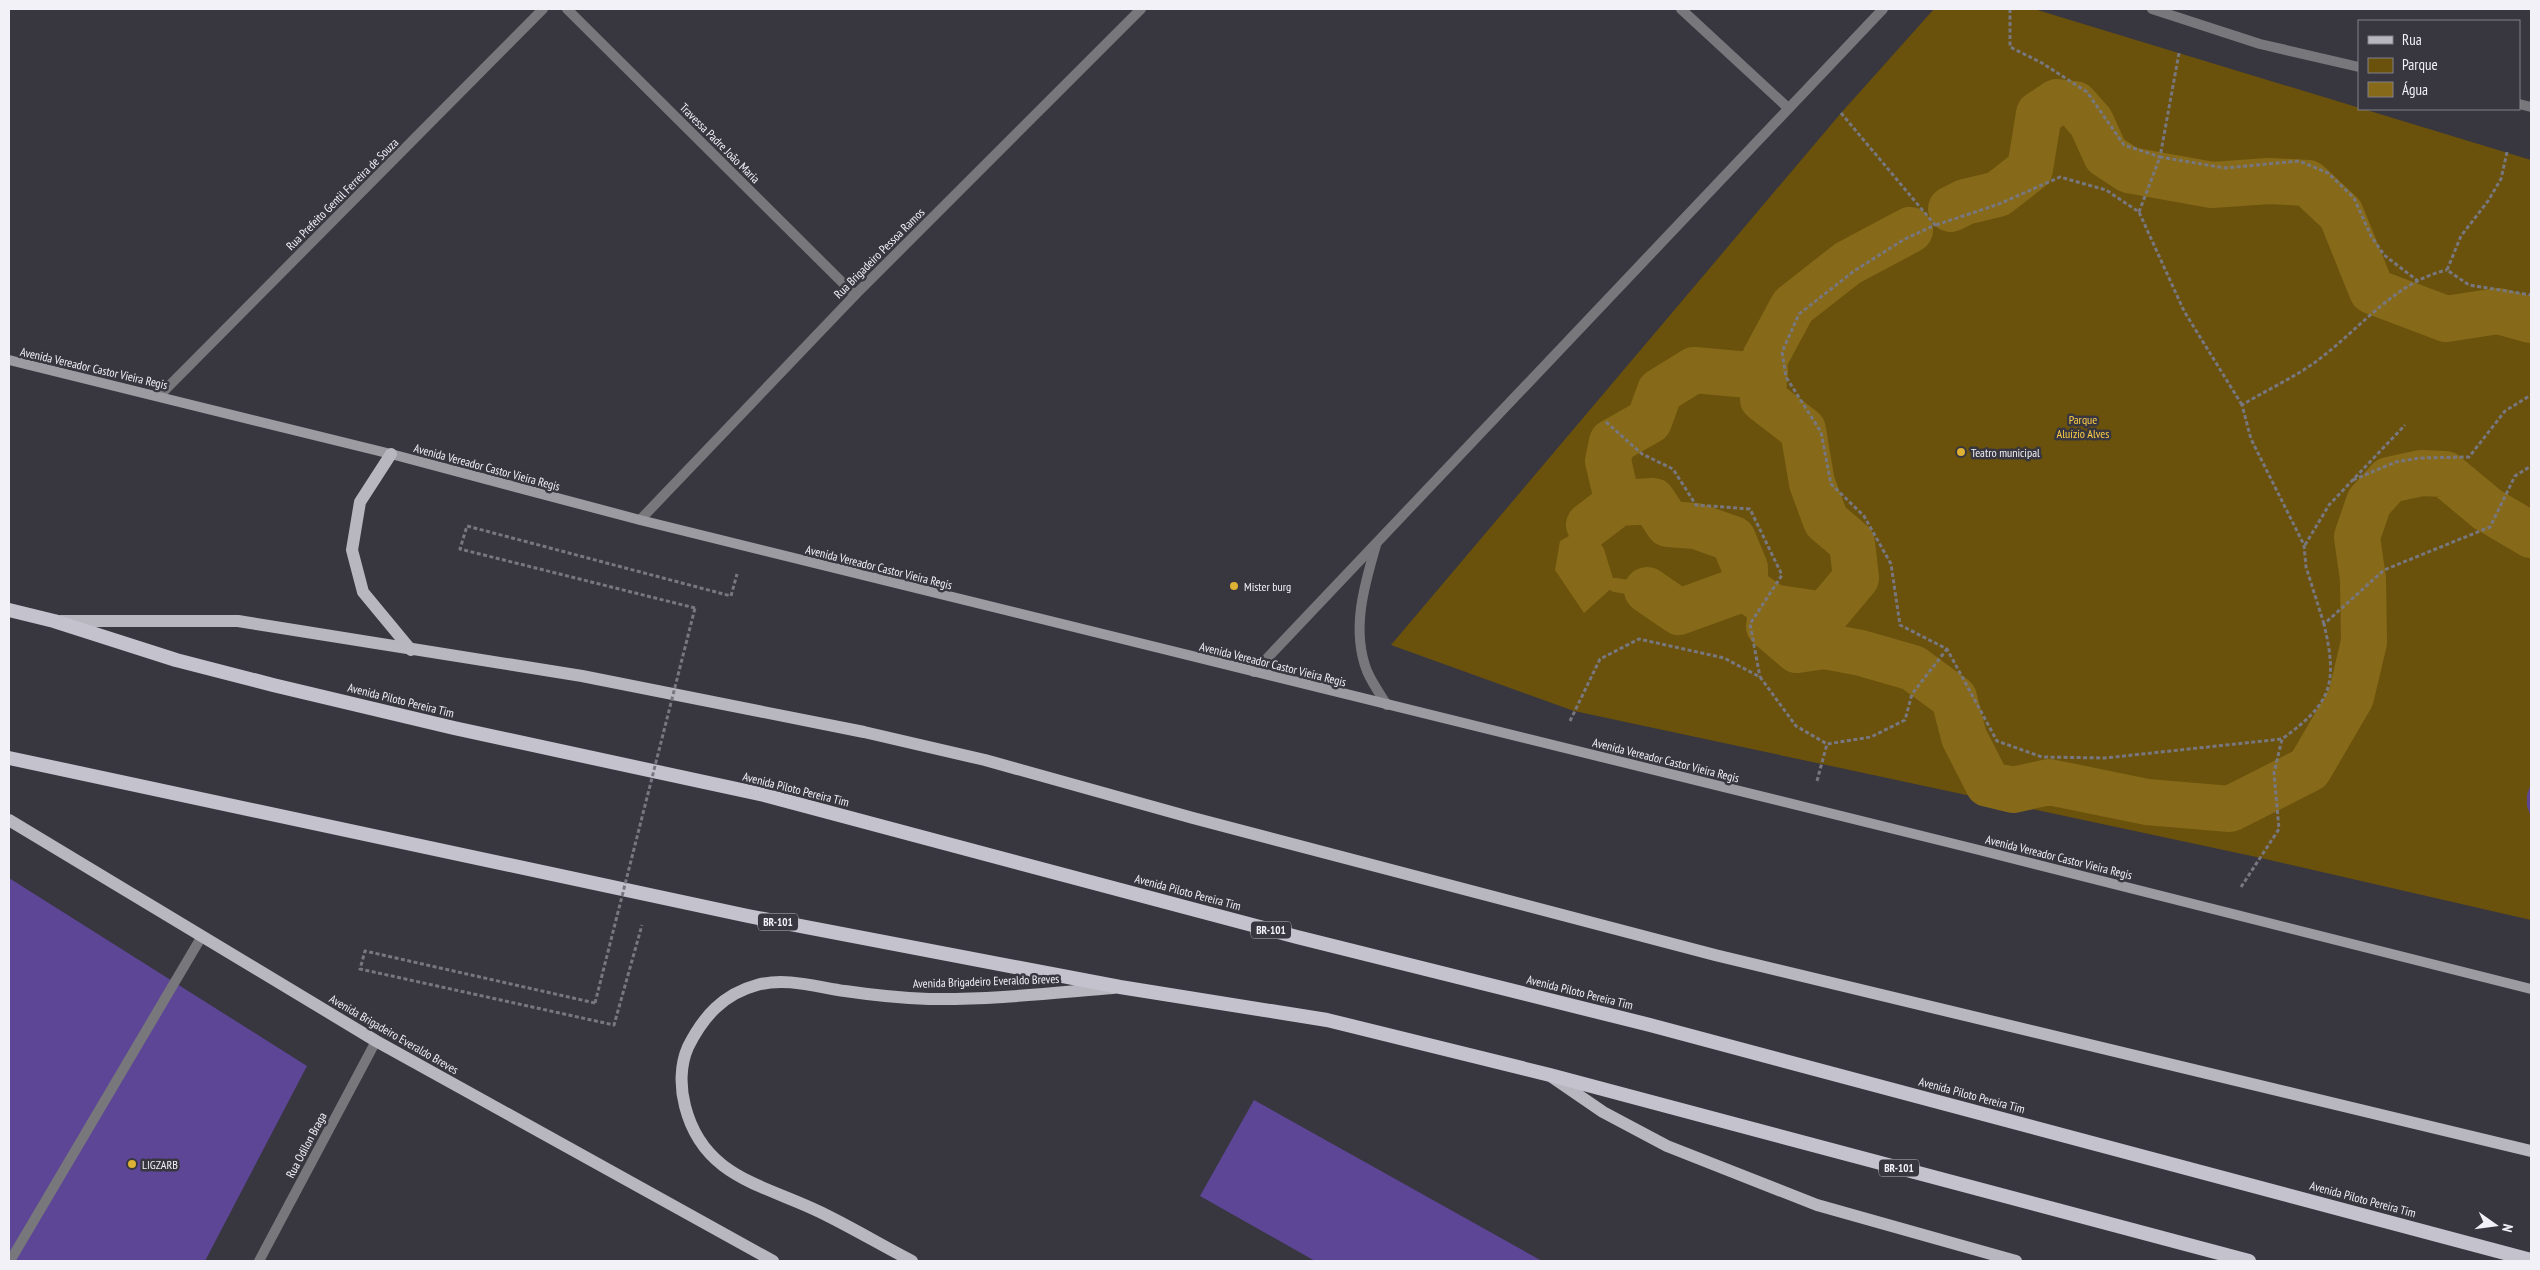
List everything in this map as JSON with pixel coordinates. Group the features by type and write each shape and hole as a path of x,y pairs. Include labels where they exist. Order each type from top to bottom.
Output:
{"highway":[{"name":"Avenida Piloto Pereira Tim","path":"9,610 54,621 176,660 273,685 454,728 764,795 1297,937 1650,1025 2531,1260"},
{"name":"BR-101","path":"9,758 748,916 1120,987 1327,1020 1550,1075 2249,1261"}],"main road":[{"name":"Avenida Vereador Castor Vieira Regis","path":"9,360 391,454 744,546 1809,808 2531,989"},
{"path":"391,454 360,502 352,550 363,592 411,650"},
{"path":"54,621 238,620 411,650 582,676 864,732 985,760 1202,821 1715,955 2531,1151"},
{"name":"Avenida Brigadeiro Everaldo Breves","path":"9,820 376,1041 773,1261"},
{"name":"Avenida Brigadeiro Everaldo Breves","path":"912,1261 819,1212 767,1191 726,1170 705,1150 689,1122 680,1089 685,1054 698,1028 726,997 758,984 797,983 854,992 929,999 1020,996 1120,987"},
{"path":"1550,1075 1603,1112 1667,1146 1817,1205 2016,1261"}],"street":[{"name":"Rua Prefeito Gentil Ferreira de Souza","path":"159,396 543,9"},
{"name":"Travessa Padre João Maria","path":"567,9 855,295"},
{"name":"Rua Brigadeiro Pessoa Ramos","path":"640,520 855,295 1141,9"},
{"path":"1681,9 1787,107"},
{"path":"1254,672 1787,107 1883,9"},
{"path":"2152,9 2260,44 2358,67"},
{"path":"1377,542 1366,578 1360,629 1362,651 1367,671 1387,704"},
{"path":"10,1261 202,936"},
{"name":"Rua Odilon Braga","path":"259,1261 376,1041"}],"path":[{"path":"2010,9 2010,47 2042,63 2087,92 2124,146 2159,158 2226,168 2299,161 2328,173 2354,198 2371,236 2384,255 2416,282"},
{"path":"2139,210 2159,158 2178,53"},
{"path":"1841,113 1935,225"},
{"path":"2447,270 2461,236 2488,201 2500,179 2506,152"},
{"path":"2060,178 2106,190 2139,210 2184,311 2242,404 2251,439 2304,545 2306,567 2325,623 2330,654 2329,690 2309,720 2282,739 2104,758 2042,757 1997,741 1946,650 1900,625 1892,564 1864,516 1831,484 1821,432 1786,377 1782,352 1800,314 1854,271 1903,240 1935,225 1999,204 2060,178"},
{"path":"2242,404 2321,358 2372,314 2426,275 2447,270 2469,286 2531,295"},
{"path":"2353,480 2396,462 2420,458 2469,457 2505,411 2531,394"},
{"path":"1606,422 1642,454 1673,469 1696,505 1750,509 1782,575 1750,624 1760,677 1796,726 1827,744 1871,737 1905,720 1912,694 1946,650"},
{"path":"2304,545 2330,505 2405,425"},
{"path":"2325,623 2384,570 2490,527 2515,476 2531,466"},
{"path":"650,895 614,1025 360,969 365,951 595,1003 695,608 460,549 467,526 731,596 744,546"},
{"path":"1562,747 1574,710 1600,659 1639,639 1724,658 1760,677"},
{"path":"2224,912 2279,828 2274,772 2282,739"},
{"path":"1809,808 1827,744"}],"green space":[{"name":"Parque Aluízio Alves","path":"1934,9 2034,9 2358,107 2358,110 2366,110 2531,160 2531,920 2261,858 1574,711 1391,645 1841,113"}],"water":[{"path":"1589,525 1604,549 1615,585 1584,613 1555,570 1560,541"}],"building":[{"path":"2531,783 2531,817 2527,806 2527,795"},
{"name":"LIGZARB","path":"9,878 307,1066 205,1261 9,1261"},
{"path":"1254,1100 1542,1261 1315,1261 1200,1196"}],"waterway":[{"path":"1951,209 1965,202 1998,194 2030,169 2039,114 2057,102 2075,104 2091,122 2106,155 2129,170 2212,185 2269,181 2308,183 2341,214 2372,291 2446,319 2498,311 2531,320"},
{"path":"1647,590 1679,612 1745,588 1772,607 1825,615 1856,578 1852,543 1826,521 1812,483 1803,430 1763,399 1765,358 1793,306 1848,263 1910,230"},
{"path":"1618,503 1608,461 1612,442 1649,421 1660,391 1694,370 1749,375 1765,372"},
{"path":"1772,607 1769,626 1797,650 1824,646 1861,653 1913,668 1954,698 1964,737 1988,784 2013,790 2049,782 2147,802 2230,809 2309,769 2351,697 2364,642 2363,579 2357,537 2369,502 2389,480 2421,473 2445,474 2487,509 2531,535"},
{"path":"1589,525 1618,503 1653,501 1668,524 1696,526 1733,539 1745,568 1745,588"},
{"path":"1615,585 1647,590"}],"place":[{"name":"Teatro municipal","path":"1961,452"},
{"name":"Mister burg","path":"1234,586"},
{"name":"LIGZARB","path":"132,1164"}]}
